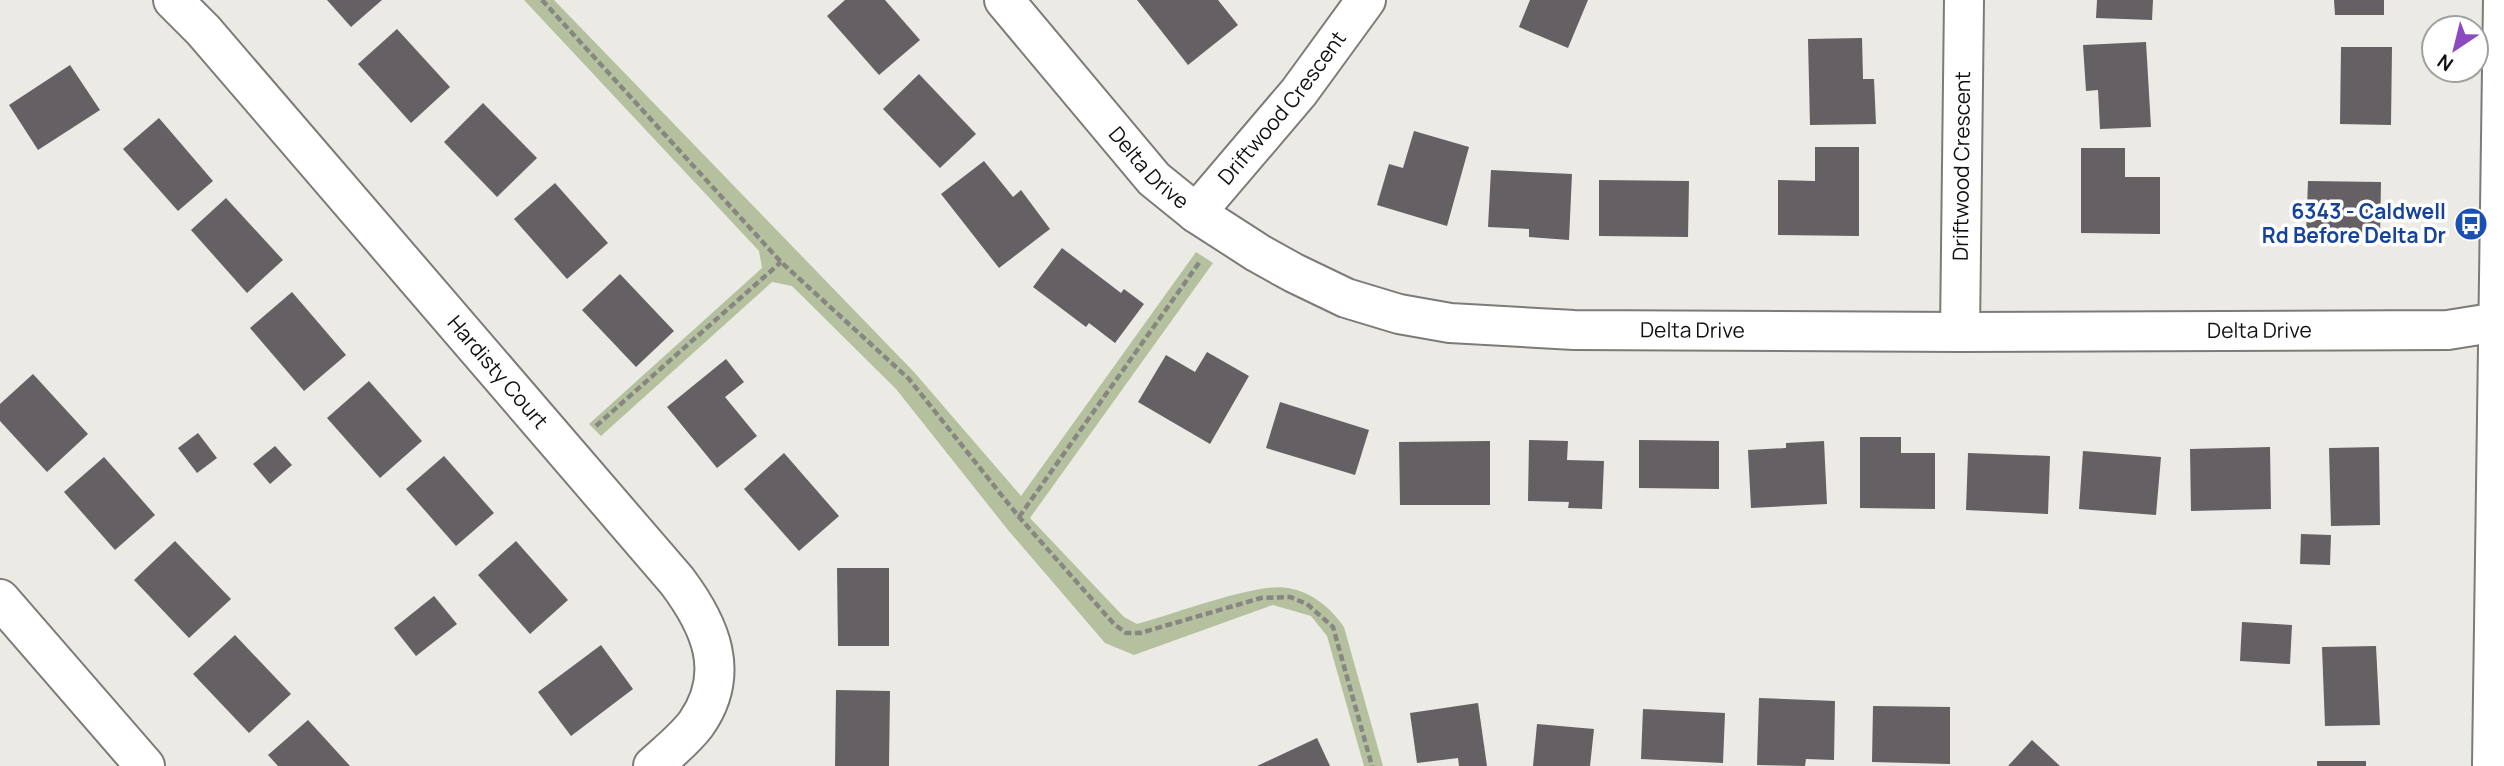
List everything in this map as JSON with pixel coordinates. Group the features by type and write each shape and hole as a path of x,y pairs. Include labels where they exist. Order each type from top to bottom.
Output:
{"street":[{"name":"Hardisty Court","path":"173,0 203,30 677,581 701,618 710,637 715,672 705,707 695,725 653,766"},
{"name":"Delta Drive","path":"1003,0 1154,179 1209,221 1258,253 1346,298 1399,314 1450,323 1574,330 2448,330 2500,321"},
{"name":"Driftwood Crescent","path":"1209,221 1366,0"},
{"name":"Driftwood Crescent","path":"1960,332 1964,0"},
{"path":"2491,766 2503,0"},
{"path":"0,599 145,766"}],"path":[{"path":"542,0 781,262 909,379 1019,517 1114,624 1126,634 1140,634 1261,598 1290,597 1307,604 1333,627 1372,766"},
{"path":"1019,517 1209,221"},
{"path":"567,453 781,262"}],"green space":[{"path":"524,0 554,0 914,372 1021,496 1196,252 1213,263 1030,518 1124,617 1137,624 1236,594 1274,587 1297,590 1320,602 1344,627 1383,766 1364,766 1327,636 1311,616 1273,605 1134,655 1105,643 1008,530 896,389 792,286 772,282 601,436 589,424 762,268 759,251"}],"building":[{"path":"327,0 382,0 351,27"},
{"path":"845,0 885,0 920,40 879,75 827,16"},
{"path":"1137,0 1218,0 1238,25 1188,65"},
{"path":"1530,0 1588,0 1568,48 1519,27"},
{"path":"2097,0 2153,0 2152,20 2096,18"},
{"path":"2334,0 2384,0 2384,15 2335,15"},
{"path":"397,29 450,87 411,123 358,64"},
{"path":"1862,38 1863,79 1874,79 1876,124 1810,125 1808,39"},
{"path":"2146,42 2151,127 2100,129 2098,90 2086,91 2083,45"},
{"path":"2341,47 2392,47 2391,125 2340,124"},
{"path":"70,65 100,110 38,150 9,105"},
{"path":"919,74 976,134 940,168 883,109"},
{"path":"483,103 537,158 497,197 444,142"},
{"path":"159,118 213,181 178,211 123,149"},
{"path":"1414,131 1469,147 1447,226 1377,205 1389,164 1403,168"},
{"path":"1815,147 1859,147 1859,236 1778,235 1778,180 1815,181"},
{"path":"2081,148 2125,148 2125,177 2160,177 2160,234 2081,233"},
{"path":"984,161 1013,197 1021,190 1050,229 999,268 941,194"},
{"path":"1491,170 1572,174 1569,240 1529,237 1529,229 1488,227"},
{"path":"1599,180 1689,181 1688,237 1599,236"},
{"path":"2308,181 2381,182 2380,237 2306,235"},
{"path":"555,183 608,243 567,279 514,219"},
{"path":"226,198 283,260 247,293 191,230"},
{"path":"1062,248 1121,293 1124,289 1144,304 1115,343 1089,323 1086,327 1033,287"},
{"path":"620,274 674,331 636,367 582,310"},
{"path":"292,292 346,355 304,391 250,328"},
{"path":"1207,352 1249,376 1210,444 1138,402 1166,355 1195,372"},
{"path":"726,359 744,382 725,397 757,436 717,468 667,407"},
{"path":"33,374 88,434 47,472 0,421 0,404"},
{"path":"369,381 422,441 380,478 327,418"},
{"path":"1280,402 1369,430 1355,475 1266,448"},
{"path":"198,433 217,458 197,473 178,448"},
{"path":"1860,437 1901,437 1901,453 1935,453 1935,509 1860,508"},
{"path":"1529,440 1568,441 1567,460 1604,461 1602,509 1568,508 1569,502 1528,501"},
{"path":"1639,440 1719,441 1719,489 1639,488"},
{"path":"1490,441 1490,505 1400,505 1399,442"},
{"path":"1824,441 1827,504 1751,508 1748,450 1786,448 1786,443"},
{"path":"275,446 292,465 270,484 253,464"},
{"path":"2270,447 2271,509 2191,511 2190,449"},
{"path":"2379,447 2380,525 2331,526 2329,448"},
{"path":"2083,451 2161,457 2156,515 2079,509"},
{"path":"784,453 839,516 799,551 744,489"},
{"path":"1968,453 2050,456 2048,514 1966,510"},
{"path":"444,456 494,513 456,546 406,489"},
{"path":"104,457 155,515 115,550 64,492"},
{"path":"2301,534 2331,535 2330,565 2300,564"},
{"path":"175,541 231,599 189,638 134,580"},
{"path":"516,541 568,600 530,634 478,575"},
{"path":"837,568 889,568 889,646 838,646"},
{"path":"434,596 457,624 416,656 394,628"},
{"path":"2242,622 2292,625 2290,664 2240,661"},
{"path":"235,635 291,694 249,733 193,674"},
{"path":"601,645 633,689 571,736 538,692"},
{"path":"2376,646 2380,725 2325,726 2322,647"},
{"path":"836,690 890,691 889,766 835,766"},
{"path":"1759,698 1835,701 1834,760 1806,759 1805,766 1757,765"},
{"path":"1478,703 1487,766 1459,766 1458,758 1417,763 1410,713"},
{"path":"1873,706 1950,707 1950,764 1872,762"},
{"path":"1643,709 1725,713 1723,763 1641,759"},
{"path":"308,720 350,766 278,766 268,755"},
{"path":"1537,724 1594,729 1590,766 1533,766"},
{"path":"1317,738 1330,766 1257,766"},
{"path":"2032,740 2060,766 2008,766"},
{"path":"2317,761 2366,761 2366,766 2317,766"}],"place":[{"name":"6343 - Caldwell Rd Before Delta Dr","path":"2471,224"}]}
